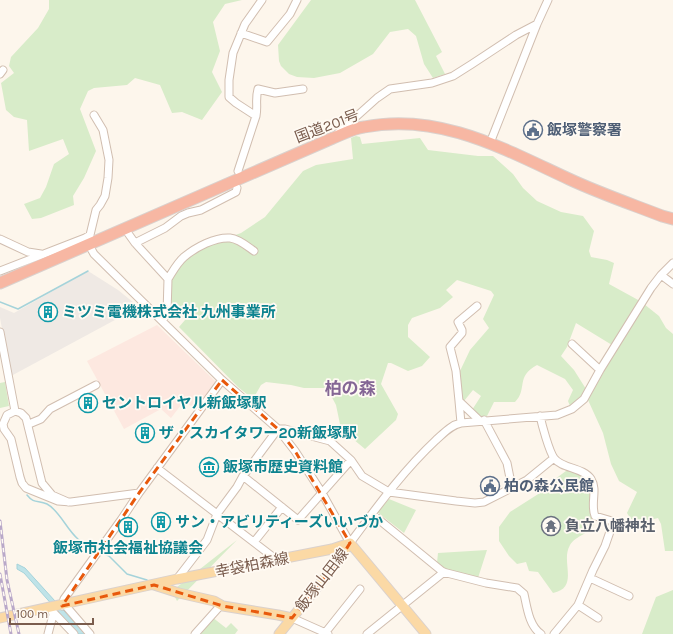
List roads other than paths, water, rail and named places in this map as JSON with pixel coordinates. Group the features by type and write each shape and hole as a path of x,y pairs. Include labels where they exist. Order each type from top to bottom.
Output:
{"highway":[{"name":"国道201号","path":"2,279 87,242 125,229 333,138 363,127 390,123 418,124 443,128 490,143 588,188 673,219"}],"main road":[{"name":"幸袋柏森線","path":"0,618 57,608 177,579 332,549 350,543"},
{"name":"飯塚山田線","path":"280,634 327,576 350,543 426,634"},
{"name":"幸袋柏森線","path":"154,585 179,593 214,601 221,605 292,618"}],"street":[{"path":"256,116 229,97 228,80 233,52 244,24 262,0"},
{"path":"241,33 267,42 290,14 297,0"},
{"path":"490,143 548,0"},
{"path":"333,138 377,98 390,89 432,83 453,76 516,35 537,24"},
{"path":"238,171 256,116 257,109 255,100 258,89 276,93 303,89"},
{"path":"87,242 96,210 105,196 108,178 108,160 103,130 94,115"},
{"path":"135,243 166,228 181,216 201,210 228,197 236,192 237,188"},
{"path":"125,229 135,243 168,279"},
{"path":"162,321 167,314 169,296 168,279 176,265 185,257 196,249 221,239 231,238 240,241 254,251"},
{"path":"0,239 35,254 43,254 87,242"},
{"path":"87,242 94,254 222,380 278,429 295,451 322,493 350,543 406,471 452,426 461,422 557,415 572,409 584,399 600,370 651,288 673,263"},
{"path":"2,279 43,254"},
{"path":"661,275 673,284"},
{"path":"461,422 456,371 450,347 462,333 458,322 477,306"},
{"path":"0,332 15,411"},
{"path":"572,344 600,370"},
{"path":"48,634 57,608 222,380"},
{"path":"29,424 41,419 50,409 96,385"},
{"path":"459,401 482,421 507,463 512,488"},
{"path":"15,411 24,415 29,424 42,483 52,495 68,502"},
{"path":"15,411 7,415 3,421 3,426 11,439 22,483 26,488 53,499 68,502 139,493"},
{"path":"540,416 554,458 569,468 583,472 589,476 594,486 593,510 595,516 612,521 613,524 605,546 578,605 555,634"},
{"path":"278,429 285,429 330,441 351,460 362,476 389,492 475,503 484,502 512,488 538,472 554,458"},
{"path":"177,579 207,540 217,514 278,429"},
{"path":"243,476 298,520 351,460"},
{"path":"157,468 277,560"},
{"path":"33,490 39,488 42,483"},
{"path":"254,542 282,507"},
{"path":"372,514 444,572 521,590 524,594 532,624 536,631 540,634"},
{"path":"367,634 444,572"},
{"path":"590,578 629,596"},
{"path":"292,618 327,632 360,589"},
{"path":"195,634 221,605"},
{"path":"578,605 598,618"},
{"path":"57,608 74,634"},
{"path":"57,608 90,634"}],"water":[{"path":"17,564 25,568 85,634 78,634 24,573 17,569"}],"waterway":[{"path":"0,302 18,309 88,271"},
{"path":"27,495 34,501 47,504 51,507 78,539 97,550"},
{"path":"100,552 109,556 127,574 147,580"}],"railway":[{"path":"0,521 7,580 19,634"},
{"path":"0,574 11,634"}],"place":[{"name":"飯塚警察署","path":"533,130"},
{"name":"ミツミ電機株式会社 九州事業所","path":"48,312"},
{"name":"セントロイヤル新飯塚駅","path":"88,403"},
{"name":"ザ・スカイタワー20新飯塚駅","path":"145,433"},
{"name":"飯塚市歴史資料館","path":"209,467"},
{"name":"柏の森公民館","path":"490,486"},
{"name":"サン・アビリティーズいいづか","path":"161,522"},
{"name":"負立八幡神社","path":"551,526"},
{"name":"飯塚市社会福祉協議会","path":"128,527"}],"district":[{"name":"柏の森","path":"350,388"}]}
